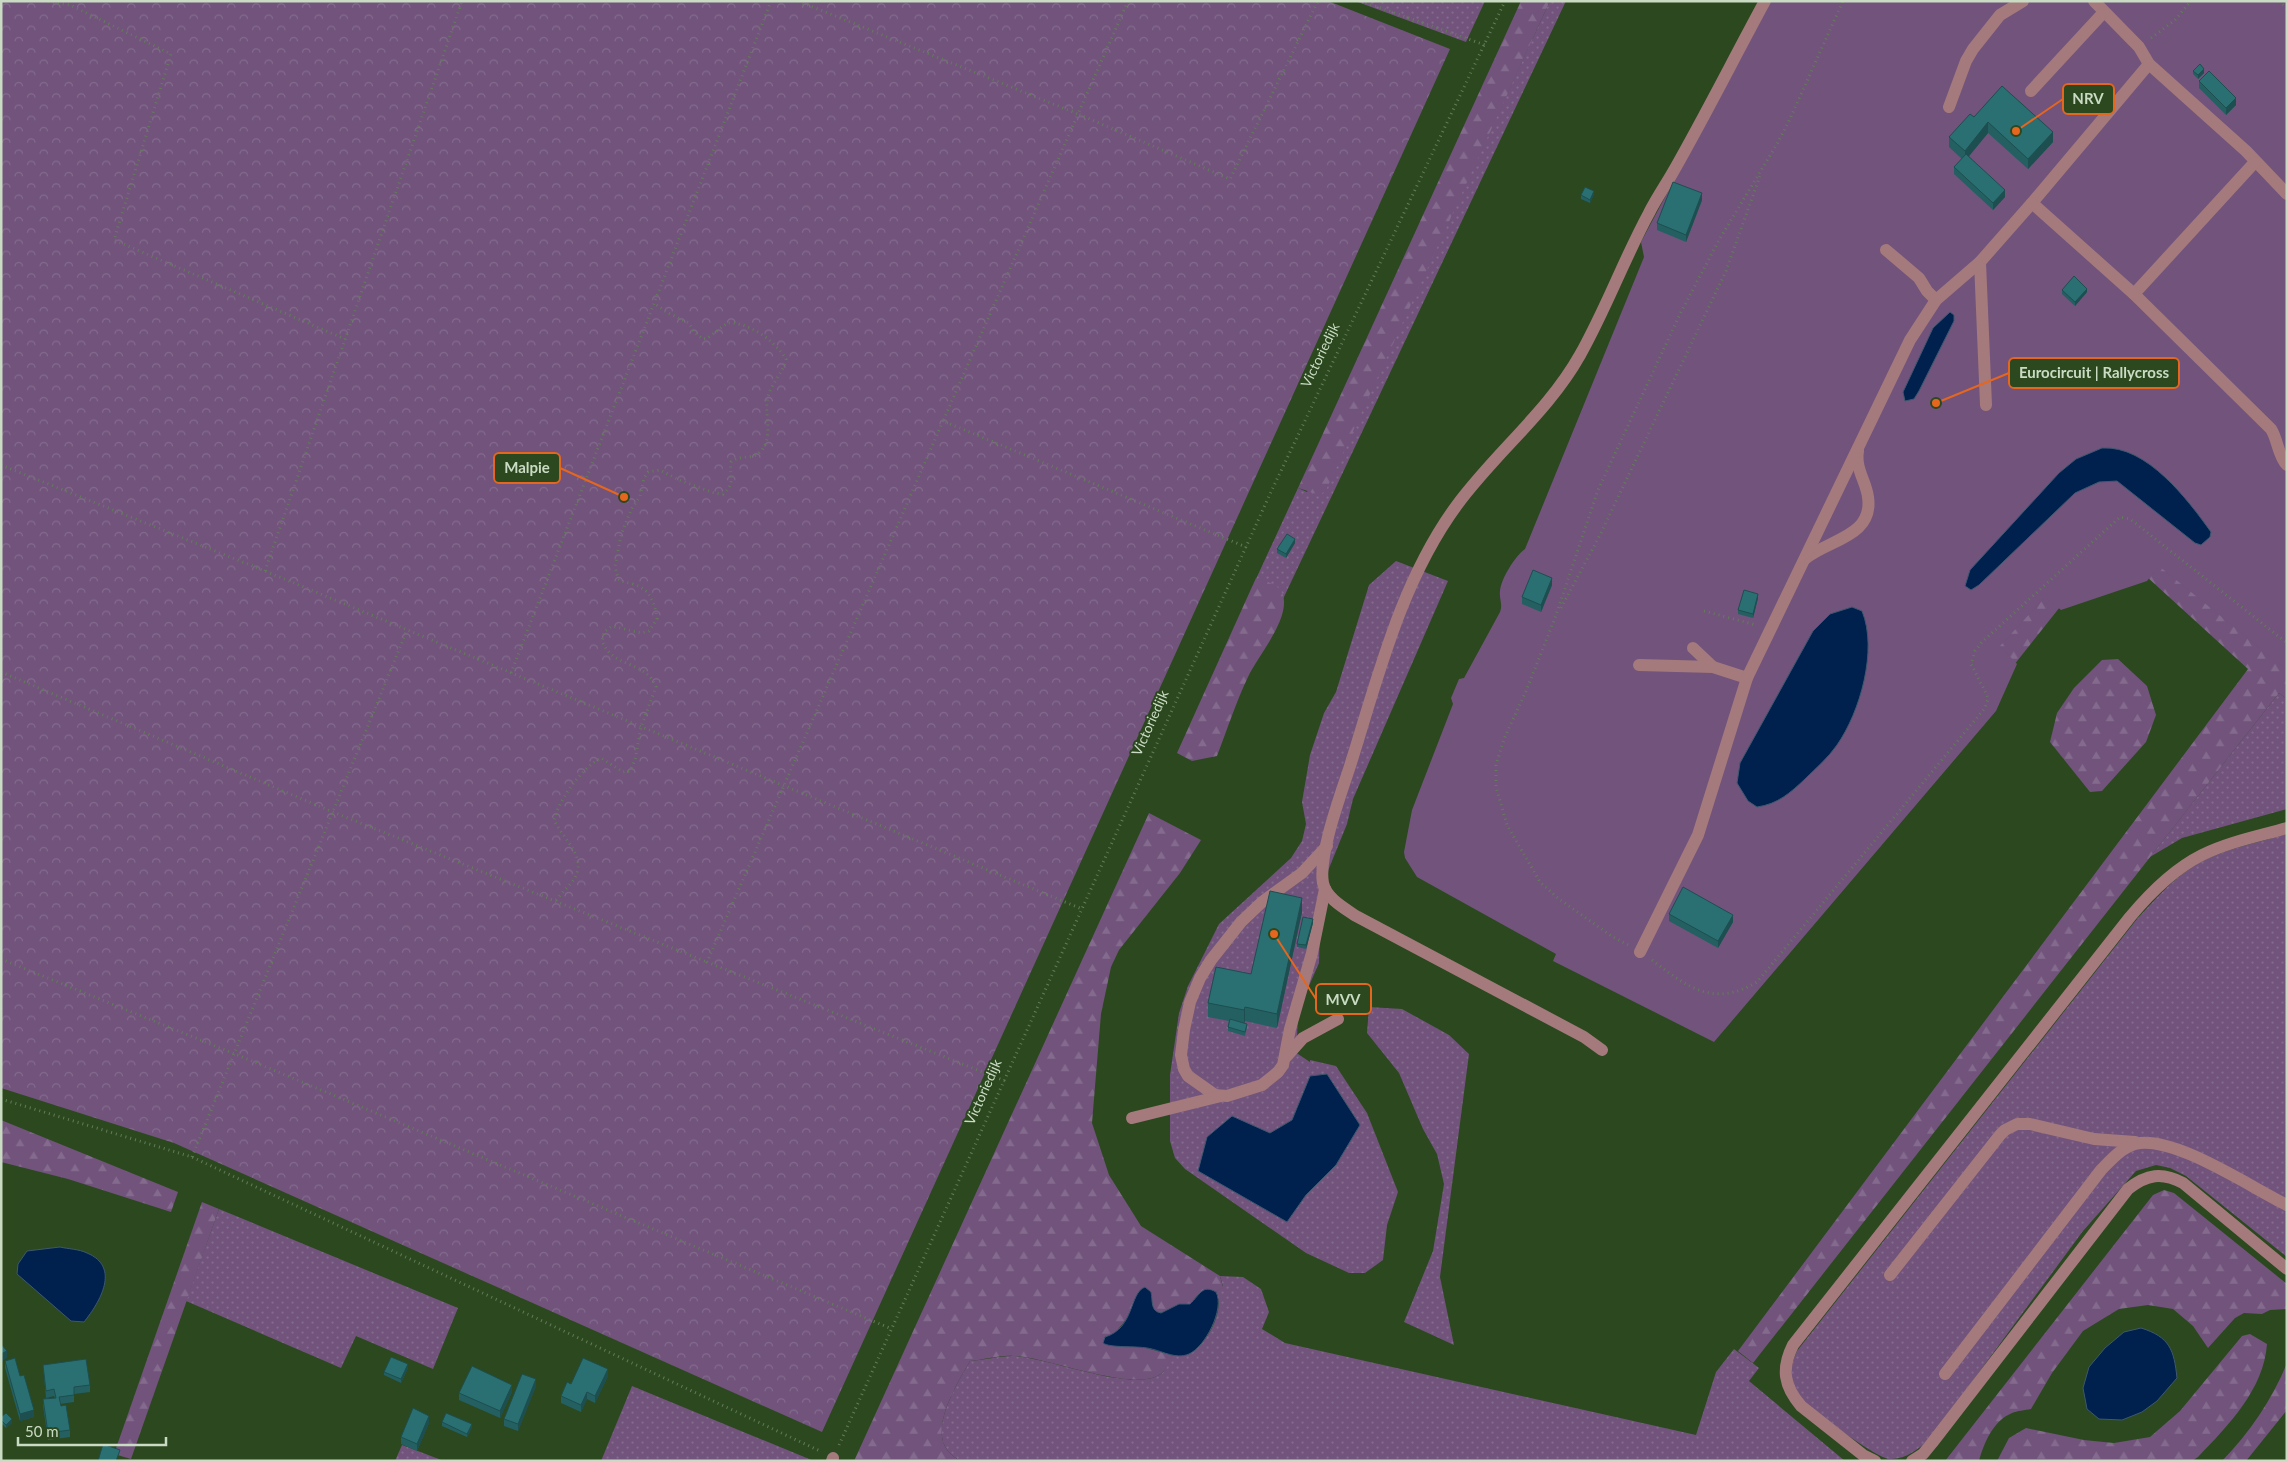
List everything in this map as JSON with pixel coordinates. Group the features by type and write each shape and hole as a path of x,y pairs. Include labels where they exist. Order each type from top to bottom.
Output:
{"lane":[{"path":"1285,1059 1290,1029 1312,953 1325,889 1323,871 1332,823 1388,643 1422,564 1456,506 1529,424 1580,355 1649,213 1765,1"},
{"path":"1949,107 1963,69 1974,49 2000,15 2024,1"},
{"path":"2094,1 2139,47 2148,64 2255,162 2287,194"},
{"path":"2031,91 2104,12"},
{"path":"1640,952 1698,836 1747,678 1910,340 1936,300 1980,262 2148,64"},
{"path":"2134,294 2255,162"},
{"path":"2032,203 2134,294 2271,429 2276,436 2282,458 2287,465"},
{"path":"1886,250 1919,278 1927,291 1936,300"},
{"path":"1980,262 1986,405"},
{"path":"1802,563 1816,551 1850,535 1864,519 1868,498 1858,468 1858,448"},
{"path":"1693,648 1713,667"},
{"path":"1639,664 1713,667 1747,678"},
{"path":"1875,1461 1863,1455 1801,1406 1794,1398 1787,1387 1785,1366 1793,1345 2130,917 2155,889 2202,854 2287,828"},
{"path":"1221,1096 1215,1095 1196,1082 1184,1070 1181,1055 1190,1002 1211,960 1241,922 1262,902 1302,873 1327,846"},
{"path":"1325,889 1341,906 1356,916 1584,1037 1602,1050"},
{"path":"1132,1118 1262,1085 1278,1072 1285,1059 1303,1038 1338,1019"},
{"path":"1890,1275 2000,1135 2011,1126 2023,1123 2094,1139 2168,1145 2287,1205"},
{"path":"1945,1374 2101,1170 2124,1148 2145,1142"},
{"path":"1912,1461 1923,1454 1932,1443 2122,1197 2137,1182 2156,1175 2165,1175 2183,1183 2287,1269"}],"path":[{"path":"44,1 70,5 171,54 114,240 345,339"},
{"path":"265,571 462,1"},
{"path":"511,673 771,1"},
{"path":"798,1 1078,114 1230,179 1318,1"},
{"path":"708,962 1128,1"},
{"path":"1361,1 1485,45"},
{"name":"Victoriedijk","path":"833,1459 1246,547 1505,1"},
{"path":"1843,1 1789,121 1719,240 1680,314 1606,472 1584,528 1556,618 1504,739 1496,765 1496,787 1507,825 1540,882 1559,899 1603,930 1640,952 1674,979 1704,993 1732,993 1744,990 1757,982 1984,708 1988,700 1987,695 1971,664 1982,642 2114,521 2124,517 2287,644"},
{"path":"2139,47 2175,20 2191,1"},
{"path":"2279,1 2287,9"},
{"path":"1556,618 1600,535 1726,270 1764,166"},
{"path":"556,900 572,882 578,870 579,858 554,820 557,809 578,779 594,761 600,758 623,772 630,771 635,760 641,727 656,687 648,673 625,664 610,654 602,641 604,632 612,626 641,633 649,631 657,618 654,603 649,593 632,584 624,584 618,579 615,566 626,520 640,496 648,472 660,470 679,480 714,493 722,494 728,489 732,484 731,462 737,457 753,457 761,452 766,443 768,436 768,398 776,379 784,368 786,359 781,351 768,340 744,325 727,323 708,338 703,339 694,332 689,323 668,313 654,303"},
{"path":"944,421 1246,547"},
{"path":"1,465 265,571 1082,910"},
{"path":"1704,611 1771,629"},
{"path":"192,1157 407,630"},
{"path":"1,672 333,812 1004,1081"},
{"path":"1,959 235,1054 892,1329"},
{"path":"1,1099 192,1157 833,1459"}],"green space":[{"path":"1,1 1328,1 1450,49 822,1432 174,1143 1,1088"},
{"path":"1355,1 1485,1 1466,42"},
{"path":"1521,1 1550,1 1326,490 1320,495 1298,488"},
{"path":"1550,1 1566,1 1283,599 1276,588 1269,583 1256,579 1298,488 1307,492 1441,236"},
{"path":"1770,1 2287,1 2287,670 2159,566 2147,581 2061,610 2045,597 2000,646 2017,664 1996,711 1714,1042 1553,961 1556,954 1417,877 1405,858 1404,852 1412,810 1453,704 1451,698 1459,679 1464,678 1500,612 1500,591 1503,580 1513,562 1525,549 1644,257 1641,242"},
{"path":"1396,561 1448,581 1353,799 1347,824 1321,888 1319,963 1298,1011 1297,1039 1283,1044 1310,1062 1310,1060 1336,1066 1367,1113 1398,1192 1387,1225 1383,1260 1365,1273 1349,1273 1306,1253 1185,1169 1175,1158 1170,1141 1170,1075 1179,1013 1188,986 1219,924 1291,858 1302,841 1306,824 1302,802 1310,755 1324,713 1336,692 1369,585","holes":["1327,1074 1360,1125 1336,1165 1306,1195 1287,1222 1270,1133 1292,1120 1310,1076"]},
{"path":"2159,561 2287,667 2287,699 2279,693 1753,1363 1738,1351 2248,669 2147,577"},
{"path":"1256,578 1278,587 1284,602 1283,613 1272,636 1252,669 1217,756 1192,761 1177,753"},
{"path":"2045,592 2060,607 2014,665 1995,646"},
{"path":"2118,659 2147,686 2156,715 2146,742 2102,791 2090,792 2050,742 2057,713 2074,688 2102,660"},
{"path":"2279,693 2287,699 2287,809 2182,838 2150,857"},
{"path":"1149,813 1201,840 1180,873 1119,950 1111,967 1101,1014 1092,1123 1109,1175 1141,1226 1220,1276 1223,1287 1216,1292 1212,1290 1198,1295 1190,1304 1179,1304 1161,1313 1157,1312 1154,1308 1151,1292 1143,1288 1109,1346 1126,1345 1172,1355 1164,1371 1151,1378 1134,1380 1114,1377 1013,1356 970,1361 947,1405 943,1418 943,1441 948,1451 960,1461 854,1461"},
{"path":"2287,834 2287,1257 2186,1176 2170,1168 2156,1165 2136,1171 2083,1231 1930,1439 1921,1446 1901,1458 1889,1459 1882,1457 1819,1415 1798,1393 1793,1383 1792,1369 1797,1351 2137,919 2174,881 2199,863 2223,852"},
{"path":"1369,1007 1402,1009 1449,1035 1469,1054 1440,1277 1454,1345 1404,1322 1433,1251 1444,1184 1437,1154 1423,1129 1399,1073 1367,1033"},
{"path":"1,1120 178,1192 171,1212 68,1179 1,1162"},
{"path":"2164,1190 2174,1193 2287,1284 2287,1309 2270,1310 2262,1314 2244,1313 2235,1318 2208,1348 2193,1326 2173,1309 2148,1305 2119,1309 2083,1331 2052,1373 2031,1409 2012,1413 2000,1421 1990,1433 1979,1461 1945,1461 2153,1195"},
{"path":"202,1202 219,1209 131,1459 114,1454"},
{"path":"219,1209 458,1308 433,1369 356,1336 341,1368 186,1301"},
{"path":"1220,1276 1243,1277 1261,1289 1269,1312 1262,1329 1285,1343 1696,1435 1716,1372 1734,1349 1759,1368 1749,1381 1845,1461 960,1461 948,1451 943,1441 943,1418 947,1405 970,1361 1012,1356 1114,1377 1134,1380 1151,1378 1163,1372 1172,1355 1182,1356 1188,1354 1195,1350 1207,1336 1216,1318 1218,1300 1216,1292 1223,1286"},
{"path":"2250,1334 2267,1344 2259,1376 2243,1406 2221,1433 2192,1461 1997,1461 2009,1438 2026,1428 2084,1440 2114,1443 2150,1437 2180,1411 2242,1336"},
{"path":"2287,1363 2287,1410 2246,1461 2222,1461 2242,1439 2259,1415"},
{"path":"632,1386 814,1461 601,1461"},
{"path":"402,1445 444,1461 395,1461"}],"water":[{"path":"1950,312 1954,315 1954,321 1919,391 1914,399 1905,401 1903,392 1933,328"},
{"path":"2102,448 2119,449 2135,455 2165,477 2191,505 2211,532 2210,537 2201,545 2195,543 2117,481 2099,482 2075,493 1979,585 1971,590 1965,586 1970,570 2059,473 2076,459"},
{"path":"1852,607 1862,611 1868,644 1864,680 1853,716 1837,745 1826,759 1805,779 1777,801 1757,807 1748,801 1737,783 1740,763 1813,631 1830,614"},
{"path":"1327,1074 1360,1125 1336,1165 1306,1195 1287,1222 1198,1171 1207,1137 1232,1116 1270,1133 1292,1120 1310,1076"},
{"path":"60,1247 87,1253 97,1259 103,1267 105,1276 101,1295 84,1322 71,1321 17,1274 18,1264 27,1251"},
{"path":"1145,1287 1151,1292 1155,1310 1161,1313 1179,1304 1190,1304 1204,1290 1216,1292 1218,1308 1216,1317 1207,1336 1195,1350 1184,1356 1178,1356 1147,1348 1111,1346 1103,1343 1105,1337 1115,1333 1122,1326 1127,1319 1136,1296"},
{"path":"2141,1328 2158,1336 2169,1346 2177,1378 2157,1401 2142,1412 2122,1420 2099,1419 2087,1409 2083,1388 2089,1367 2105,1348 2124,1332"}],"building":[{"path":"2200,64 2204,69 2198,75 2193,71"},
{"path":"2209,71 2236,98 2226,108 2199,81"},
{"path":"2002,86 2053,132 2028,159 1988,122 1965,151 1949,137 1970,114 1974,117"},
{"path":"1966,154 2005,190 1993,203 1954,167"},
{"path":"1673,182 1702,193 1686,235 1657,223"},
{"path":"1585,187 1594,191 1590,200 1581,195"},
{"path":"2074,276 2087,289 2075,302 2062,290"},
{"path":"1287,534 1295,539 1286,554 1277,549"},
{"path":"1533,570 1552,578 1541,605 1522,597"},
{"path":"1744,590 1758,594 1753,614 1738,610"},
{"path":"1683,887 1733,915 1718,941 1669,914"},
{"path":"1270,891 1302,898 1277,1014 1245,1007 1244,1010 1208,1003 1216,967 1251,974"},
{"path":"1303,917 1313,919 1306,945 1297,944"},
{"path":"1230,1019 1247,1024 1245,1032 1228,1027"},
{"path":"1,1344 7,1351 1,1354"},
{"path":"391,1357 408,1364 401,1379 384,1372"},
{"path":"15,1358 20,1376 24,1375 34,1410 20,1414 5,1361"},
{"path":"583,1358 608,1369 595,1396 587,1392 581,1405 561,1396 567,1382 571,1384"},
{"path":"86,1359 90,1385 74,1387 74,1395 59,1397 61,1406 66,1405 70,1430 48,1433 43,1399 56,1398 54,1389 46,1391 43,1365"},
{"path":"472,1366 512,1385 500,1411 459,1393"},
{"path":"522,1374 536,1379 518,1424 504,1419"},
{"path":"413,1408 429,1416 417,1444 401,1437"},
{"path":"6,1413 12,1419 6,1425 1,1420 1,1417"},
{"path":"446,1413 472,1424 467,1434 442,1422"},
{"path":"103,1444 120,1450 116,1461 98,1461"}],"place":[{"name":"NRV","path":"2016,131"},
{"name":"Eurocircuit | Rallycross","path":"1936,403"},
{"name":"Malpie","path":"624,497"},
{"name":"MVV","path":"1274,934"}]}
